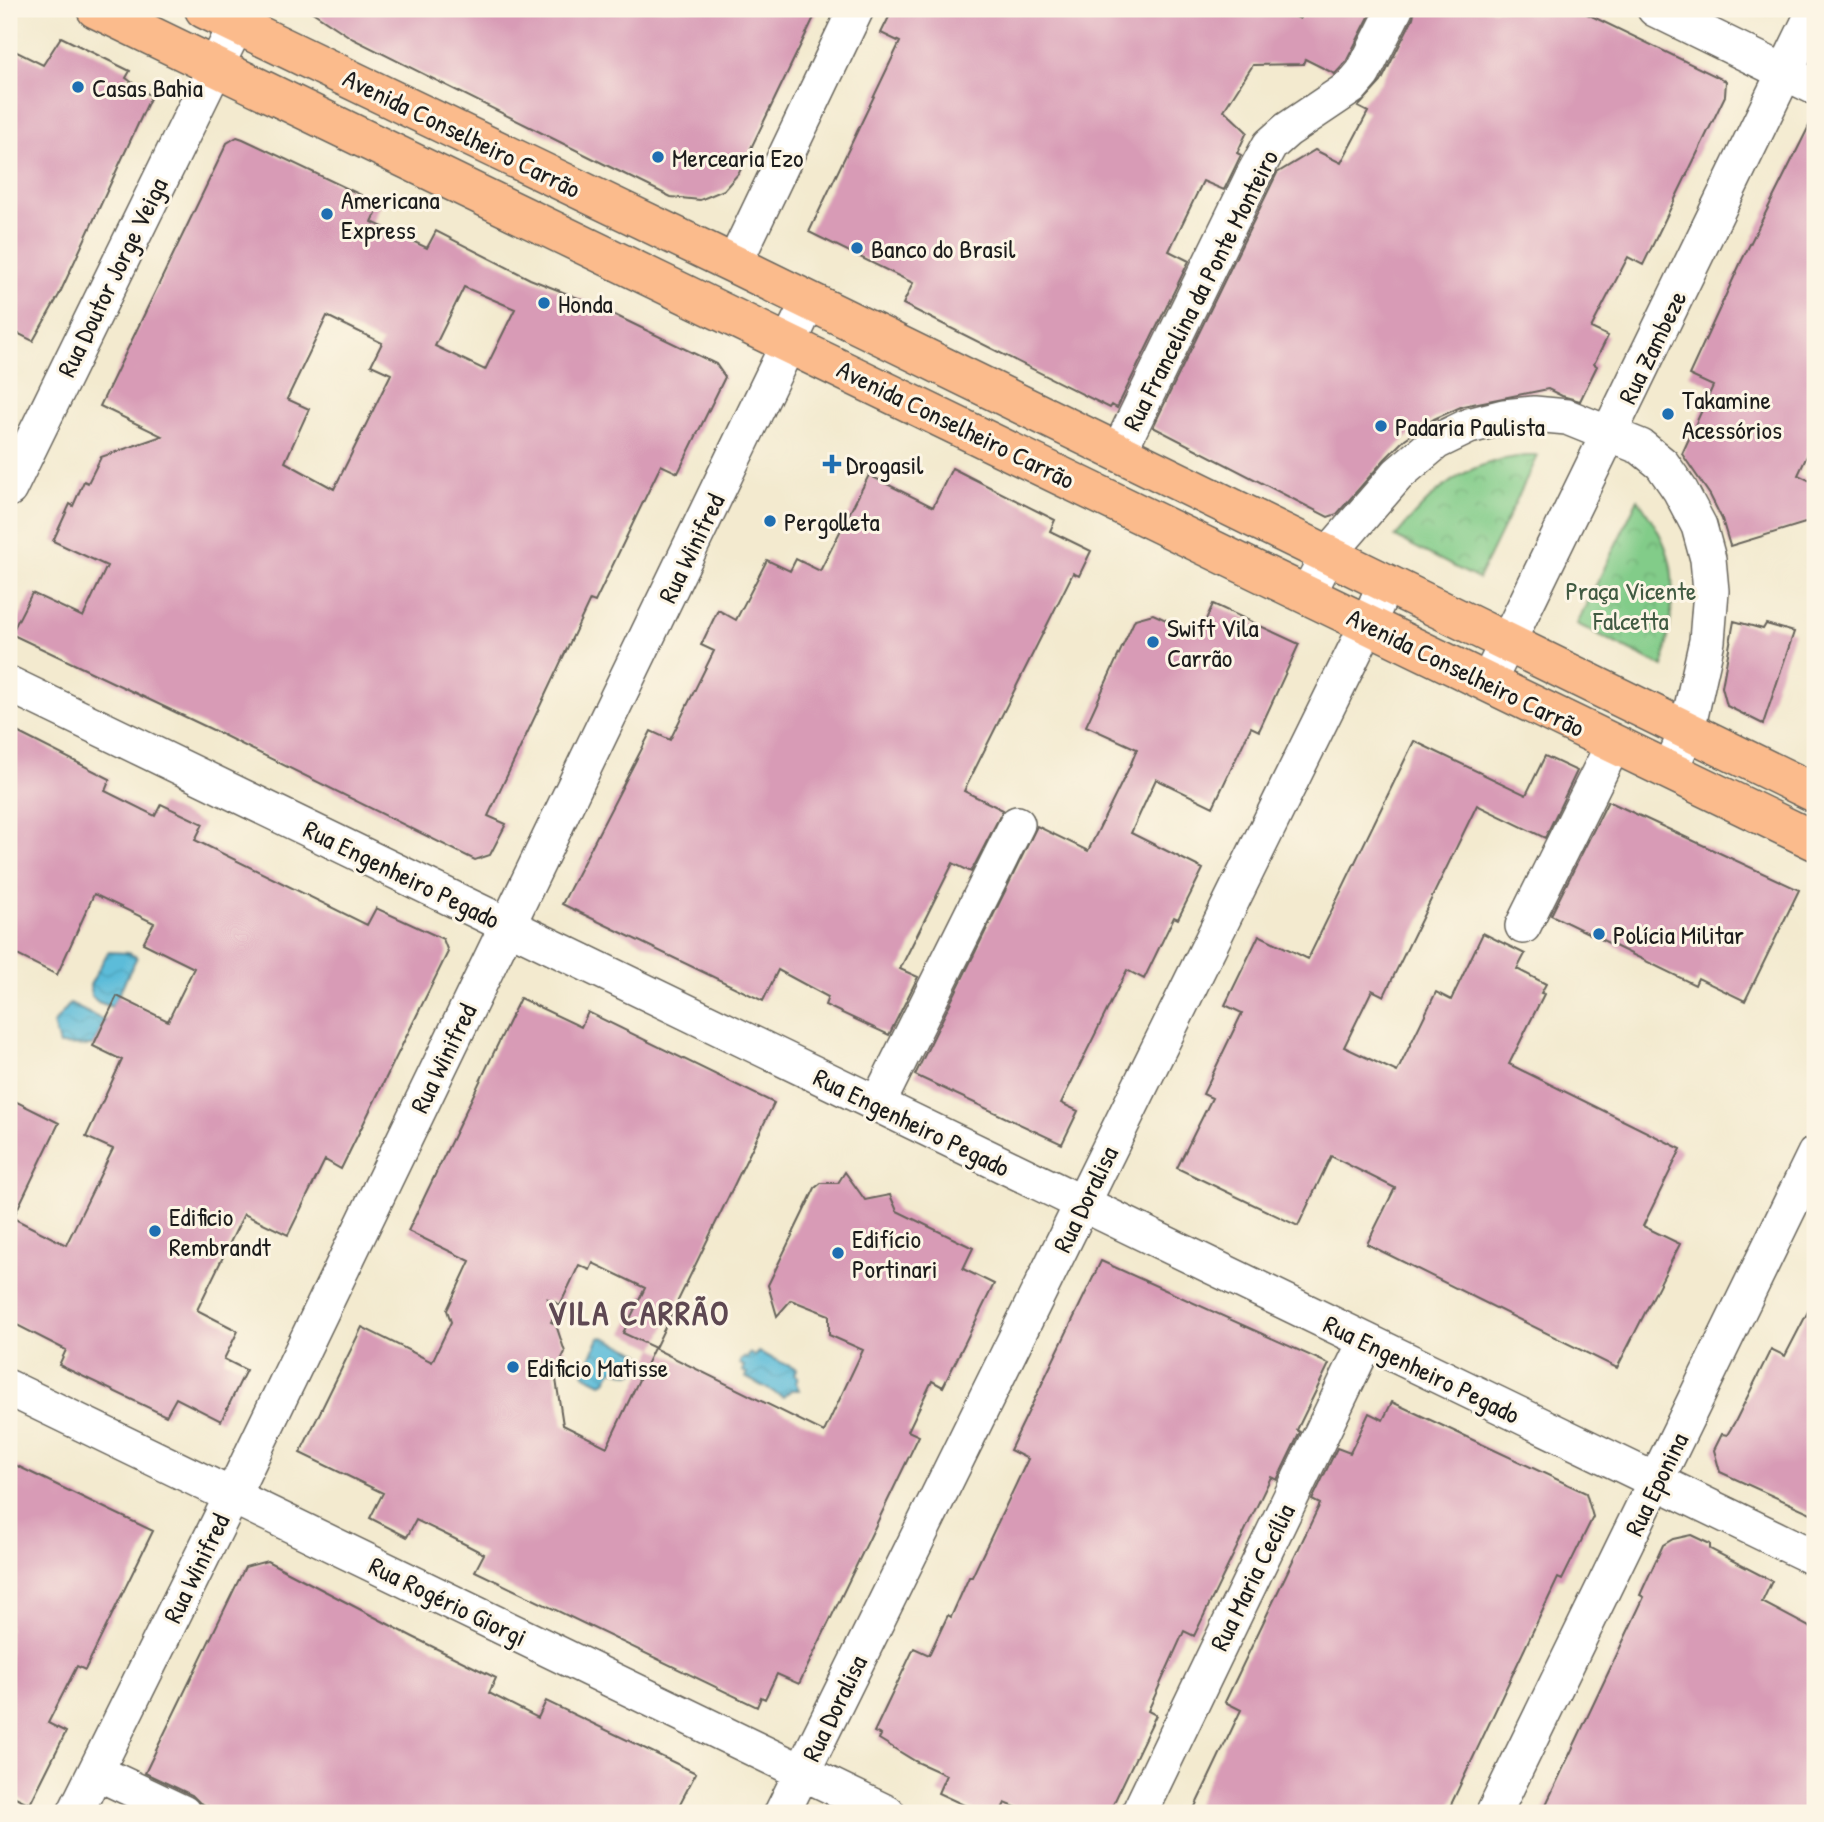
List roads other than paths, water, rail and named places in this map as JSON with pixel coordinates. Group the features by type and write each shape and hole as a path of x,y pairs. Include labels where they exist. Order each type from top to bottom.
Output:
{"main road":[{"name":"Avenida Conselheiro Carrão","path":"96,9 1815,841"},
{"name":"Avenida Conselheiro Carrão","path":"228,14 1815,793"}],"street":[{"path":"734,264 856,9"},
{"name":"Rua Francelina da Ponte Monteiro","path":"1118,453 1270,145 1287,130 1351,87 1372,59 1395,9"},
{"path":"1655,9 1800,79"},
{"name":"Rua Zambeze","path":"1488,682 1610,434 1800,79 1815,10"},
{"name":"Rua Doutor Jorge Veiga","path":"9,489 215,65 228,14"},
{"name":"Rua Winifred","path":"75,1813 232,1496 809,301"},
{"path":"1307,595 1328,555 1398,474 1436,442 1469,426 1504,417 1534,414 1567,417 1641,447 1662,464 1680,490 1699,526 1708,559 1711,591 1707,641 1688,730 1670,771"},
{"name":"Rua Doralisa","path":"782,1813 1368,624 1385,584"},
{"name":"Rua Engenheiro Pegado","path":"9,684 1815,1558"},
{"path":"1523,926 1614,743"},
{"path":"877,1105 1017,824"},
{"name":"Rua Eponina","path":"1494,1813 1815,1154"},
{"name":"Rua Maria Cecília","path":"1139,1813 1366,1341"},
{"name":"Rua Rogério Giorgi","path":"9,1388 887,1813"},
{"path":"96,1772 183,1813"}],"water":[{"path":"108,952 128,953 137,957 112,1007 91,996 90,985"},
{"path":"70,1004 105,1021 93,1046 59,1045 53,1024"},
{"path":"604,1337 641,1354 636,1372 629,1374 613,1369 606,1381 601,1383 585,1375 599,1338"},
{"path":"758,1352 796,1369 794,1375 798,1377 796,1383 799,1390 791,1390 783,1397 745,1377 747,1373 742,1371 744,1366 740,1364 740,1360 747,1358 750,1353 755,1356"}],"place":[{"name":"Casas Bahia","path":"78,87"},
{"name":"Mercearia Ezo","path":"658,157"},
{"name":"Americana Express","path":"327,214"},
{"name":"Banco do Brasil","path":"857,248"},
{"name":"Honda","path":"544,303"},
{"name":"Takamine Acessórios","path":"1668,414"},
{"name":"Padaria Paulista","path":"1381,426"},
{"name":"Drogasil","path":"832,464"},
{"name":"Pergolleta","path":"770,521"},
{"name":"Swift Vila Carrão","path":"1153,642"},
{"name":"Polícia Militar","path":"1599,934"},
{"name":"Edificio Rembrandt","path":"155,1231"},
{"name":"Edifício Portinari","path":"838,1253"},
{"name":"Edificio Matisse","path":"513,1367"}],"district":[{"name":"VILA CARRÃO","path":"639,1313"}],"park label":[{"name":"Praça Vicente Falcetta","path":"1631,605"}]}
